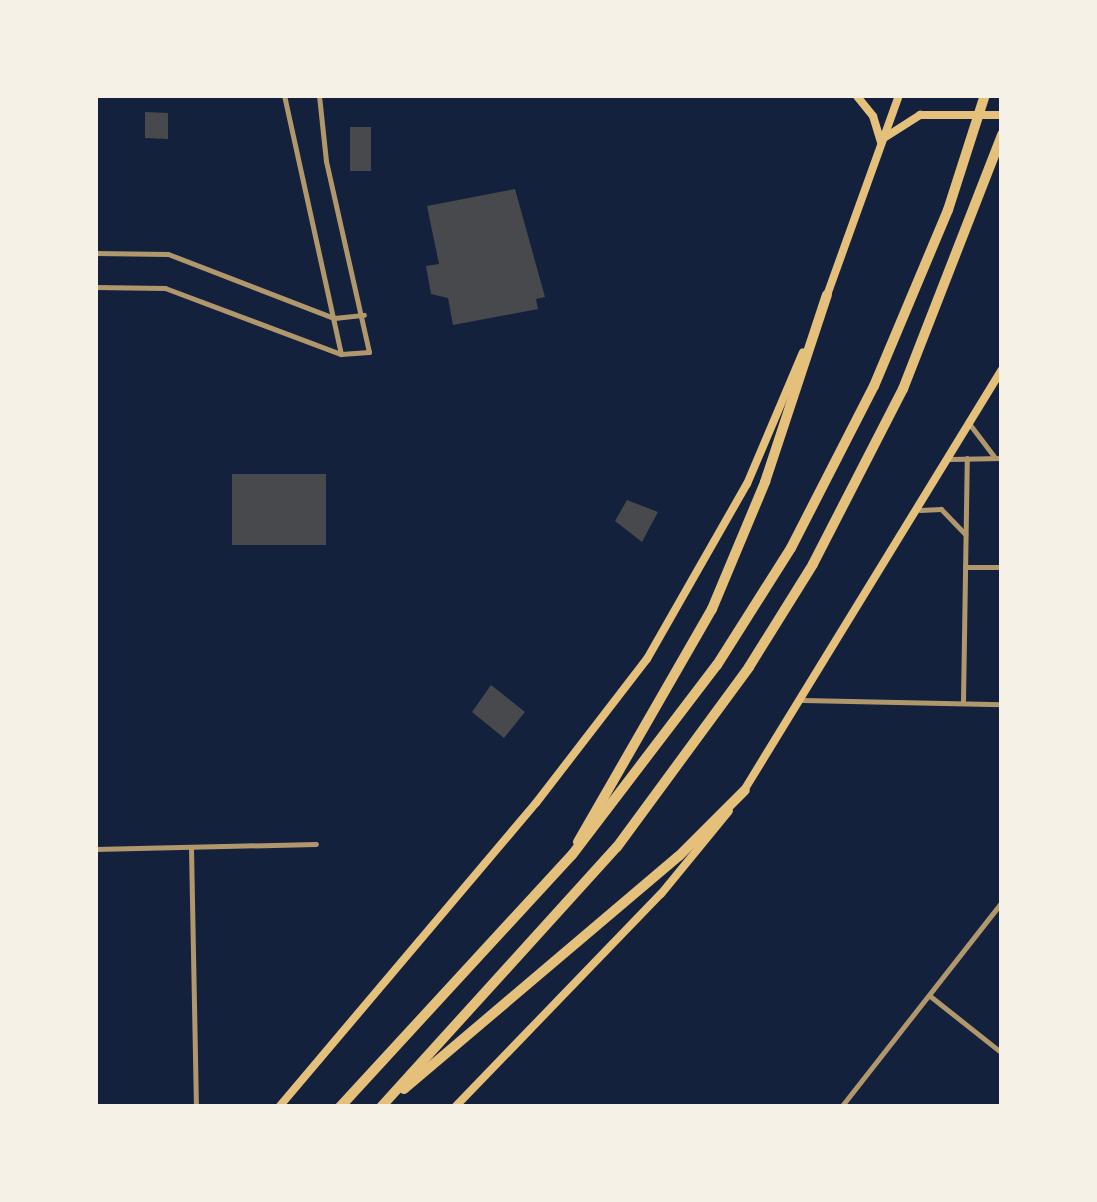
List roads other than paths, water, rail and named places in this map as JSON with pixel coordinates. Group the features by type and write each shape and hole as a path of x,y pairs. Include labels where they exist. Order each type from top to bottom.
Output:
{"highway":[{"path":"340,1107 572,855 718,665 804,524 910,308 985,95"},
{"path":"382,1106 617,847 749,667 878,442 932,328 1001,139"},
{"path":"572,855 681,673 718,596 765,482 828,295"},
{"path":"382,1106 679,856 744,790"}],"main road":[{"path":"856,95 873,116 880,142"},
{"path":"279,1107 536,803 648,659 747,484 828,295 898,95"},
{"path":"880,142 894,127 920,115 1002,115"},
{"path":"455,1107 661,894 744,790 920,510 1002,370"}],"street":[{"path":"284,95 341,354"},
{"path":"95,287 166,288 341,354 369,352 364,315 326,161 318,95"},
{"path":"95,253 168,254 334,318 364,315"},
{"path":"970,424 999,458"},
{"path":"963,701 967,458"},
{"path":"950,459 999,458"},
{"path":"920,510 941,509 965,534"},
{"path":"964,567 1002,567"},
{"path":"803,700 1002,704"},
{"path":"95,848 316,844"},
{"path":"192,848 196,1107"},
{"path":"841,1107 1002,902"},
{"path":"929,995 1002,1052"}]}
